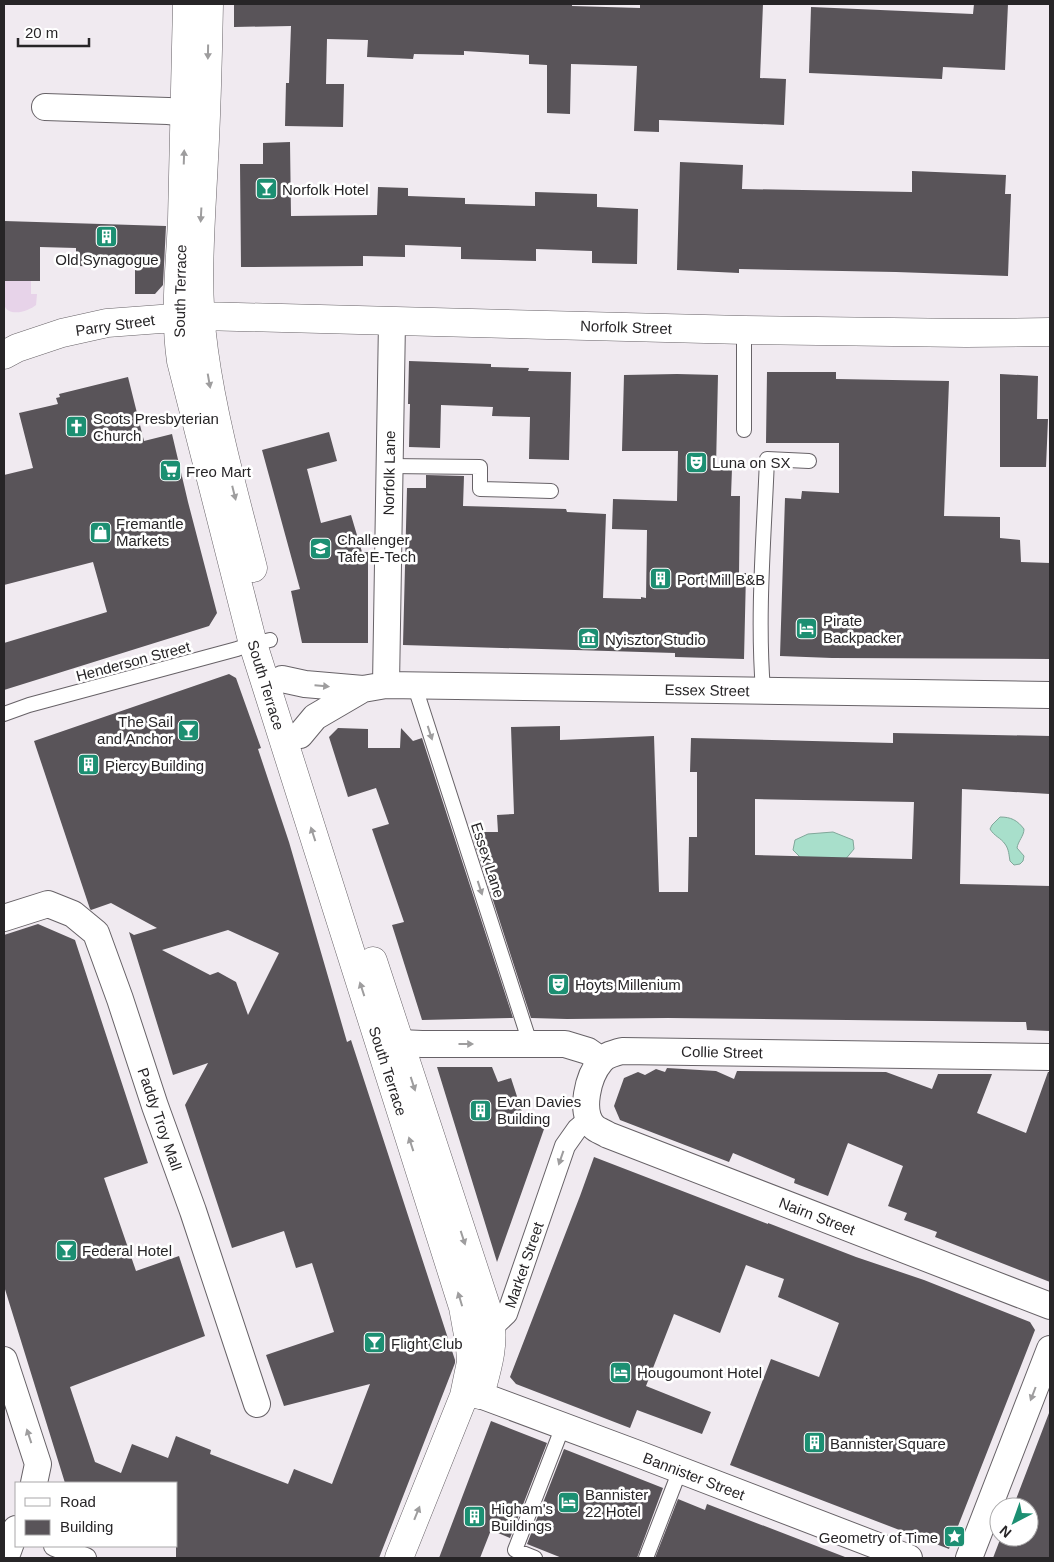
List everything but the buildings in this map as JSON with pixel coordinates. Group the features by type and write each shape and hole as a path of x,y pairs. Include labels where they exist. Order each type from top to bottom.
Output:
{"street":[{"name":"South Terrace","path":"188,4 196,114"},
{"name":"South Terrace","path":"209,4 180,277 189,317 204,350 214,412 262,642 463,1307 470,1346 470,1362 464,1396 399,1558"},
{"path":"45,107 196,114"},
{"name":"Norfolk Street","path":"189,317 744,330 966,333 1050,332"},
{"name":"Parry Street","path":"4,355 17,348 62,333 107,323 189,317"},
{"name":"Norfolk Lane","path":"375,687 389,466 392,321"},
{"name":"South Terrace","path":"262,642 282,679 492,1328"},
{"name":"Essex Street","path":"282,679 304,684 375,687 763,690 1050,695"},
{"path":"300,735 315,717 375,687"},
{"name":"Paddy Troy Mall","path":"4,918 48,904 73,914 96,933 193,1212 257,1404"},
{"path":"400,1042 422,1044 565,1044 588,1051 601,1060 588,1089 585,1104 589,1120"},
{"name":"Collie Street","path":"601,1060 611,1054 622,1051 1050,1057"},
{"name":"Market Street","path":"492,1328 507,1314 565,1146 577,1129 589,1120"},
{"name":"Nairn Street","path":"589,1120 594,1128 608,1135 1050,1306"},
{"path":"419,1558 480,1395 490,1356 492,1328"},
{"path":"969,1558 1050,1349"},
{"path":"4,1360 38,1464 34,1482"},
{"name":"Bannister Street","path":"480,1395 908,1558"},
{"path":"4,1556 8,1551 13,1530"},
{"path":"57,1547 86,1558"}],"lane":[{"path":"744,330 744,430"},
{"path":"763,690 761,662 762,573 767,459 809,461"},
{"path":"389,466 480,467 480,489 551,491"},
{"name":"Henderson Street","path":"4,714 29,705 262,642"},
{"name":"Essex Lane","path":"415,687 530,1044"},
{"path":"535,1558 515,1550 563,1426"},
{"path":"646,1558 680,1470"}],"shaded area":[{"path":"5,281 31,281 31,294 37,294 36,305 19,312 7,309 3,299"},
{"path":"1000,817 1014,820 1024,829 1017,848 1024,856 1020,864 1014,865 1010,861 1006,846 990,829"},
{"path":"833,832 853,840 854,849 844,861 802,859 793,850 795,840 808,834"}],"place":[{"name":"Norfolk Hotel","path":"266,189"},
{"name":"Old Synagogue","path":"107,236"},
{"name":"Scots Presbyterian Church","path":"77,427"},
{"name":"Luna on SX","path":"696,462"},
{"name":"Freo Mart","path":"170,471"},
{"name":"Fremantle Markets","path":"100,532"},
{"name":"Challenger Tafe E-Tech","path":"321,548"},
{"name":"Port Mill B&B","path":"661,579"},
{"name":"Pirate Backpacker","path":"807,629"},
{"name":"Nyisztor Studio","path":"589,639"},
{"name":"The Sail and Anchor","path":"189,730"},
{"name":"Piercy Building","path":"89,765"},
{"name":"Hoyts Millenium","path":"559,984"},
{"name":"Evan Davies Building","path":"481,1110"},
{"name":"Federal Hotel","path":"66,1250"},
{"name":"Flight Club","path":"375,1343"},
{"name":"Hougoumont Hotel","path":"621,1372"},
{"name":"Bannister Square","path":"814,1443"},
{"name":"Bannister 22 Hotel","path":"569,1503"},
{"name":"Higham's Buildings","path":"475,1517"},
{"name":"Geometry of Time","path":"954,1537"}]}
